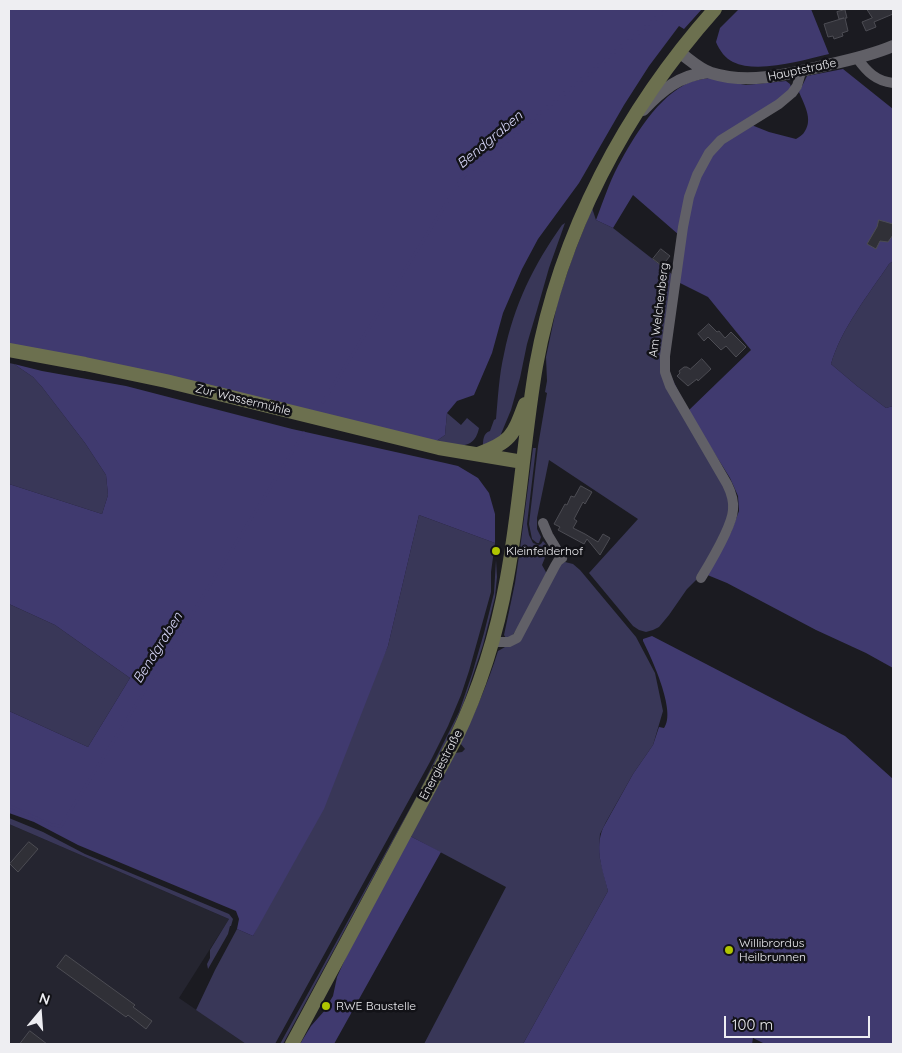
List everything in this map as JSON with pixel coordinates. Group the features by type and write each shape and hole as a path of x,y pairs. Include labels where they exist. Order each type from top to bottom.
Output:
{"main road":[{"path":"477,455 504,442 511,435 522,412 536,367 550,307 570,245 596,184 629,124 651,90 679,52 715,9"},
{"name":"Zur Wassermühle","path":"9,350 166,381 439,448 523,462"},
{"name":"Energiestraße","path":"292,1044 455,740 477,690 493,642 508,573 536,367"}],"street":[{"name":"Hauptstraße","path":"679,52 708,72 746,79 801,72 857,58 893,46"},
{"path":"857,58 872,76 884,82 893,83"},
{"name":"Hauptstraße","path":"629,124 671,84 689,76 708,72"},
{"name":"Am Welchenberg","path":"701,578 714,557 726,531 732,516 733,504 727,484 672,391 665,372 665,356 689,197 697,175 711,150 727,136 774,107 792,93 797,86 801,72"},
{"path":"493,642 509,642 517,638 554,566 562,558 543,523"}],"shaded area":[{"path":"9,9 702,9 684,29 679,26 649,66 579,183 538,239 522,269 503,313 492,353 474,395 457,401 447,413 445,435 435,442 9,345"},
{"path":"739,9 811,9 829,54 781,65 755,67 733,62 723,54 716,42 720,28"},
{"path":"843,69 893,109 893,261 889,264 848,325 831,364 886,408 893,406 893,668 727,583 705,574 731,532 739,511 738,496 730,478 688,411 751,350 708,297 678,282 689,211 700,176 718,147 749,124 769,132 796,139 801,136 807,126 808,117 799,92 807,76"},
{"path":"709,78 746,85 786,81 790,84 792,90 709,149 679,235 633,195 613,228 596,220 618,166 631,142 648,118 678,88 690,82"},
{"path":"592,208 596,220 613,228 673,275 663,359 730,499 728,519 698,578 687,589 659,627 646,632 633,626 589,573 638,519 549,460 537,518 537,529 541,537 539,543 532,539 529,524 538,446 547,393 545,392 547,381 546,357 558,300"},
{"path":"565,223 549,268 527,344 511,410 501,434 502,439 483,446 485,435 490,431 496,419 502,362 519,302 542,256"},
{"path":"893,261 893,406 886,408 831,364 848,325 889,264"},
{"path":"9,363 14,364 33,377 42,387 85,443 106,475 108,495 102,514 9,484"},
{"path":"14,364 126,386 292,429 458,466 478,478 489,493 495,514 495,543 419,515 388,646 324,809 253,936 237,929 239,919 236,911 78,845 34,822 9,813 9,711 88,747 130,678 55,625 9,604 9,484 102,514 108,495 106,475 85,443 42,387 33,377"},
{"path":"447,413 461,425 467,418 479,428 473,441 462,446 435,442 445,435"},
{"path":"533,448 536,448 527,524 533,543 539,545 543,541 549,548 542,565 547,574 516,635 506,638 504,635 515,583"},
{"path":"419,515 495,543 491,572 491,592 469,671 448,726 431,760 275,1044 246,1044 196,1010 237,929 253,936 388,646"},
{"path":"496,560 495,597 483,645 464,702 448,739 283,1044 280,1044 419,792 459,712 472,674 494,593"},
{"path":"565,562 573,564 580,570 636,637 655,673 663,711 653,745 633,774 600,834 600,859 608,891 523,1044 424,1044 506,887 410,836 455,753 462,752 465,749 460,743 481,698 498,651 505,647 558,565"},
{"path":"9,604 55,625 130,678 88,747 9,711"},
{"path":"652,636 845,736 893,779 893,1044 765,1044 753,1038 752,1044 523,1044 608,891 599,852 600,836 633,774 653,745 659,727 664,728 667,720 665,698 661,684 643,641 643,639"},
{"path":"9,818 43,832 85,854 229,914 233,919 228,934 208,969 207,964 210,958 210,950 229,919 9,824"},
{"path":"9,824 229,919 179,998 246,1044 9,1044"},
{"path":"410,836 441,852 334,1044 300,1044 311,1026 326,1009 329,1010 332,1004 330,1001 337,977 355,937"}],"building":[{"path":"867,9 893,9 893,14 874,22 876,27 866,31 862,22 872,18"},
{"path":"845,10 848,31 842,33 843,36 834,39 833,36 828,37 824,24 844,18 839,19 837,12"},
{"path":"879,220 893,224 893,235 888,242 880,241 876,249 867,244"},
{"path":"661,249 670,256 662,266 653,259"},
{"path":"709,324 725,338 731,332 746,347 736,357 726,346 721,350 708,337 704,341 698,334"},
{"path":"702,359 711,369 698,381 697,379 688,386 677,376 680,373 679,371 684,367 690,369"},
{"path":"581,486 592,492 585,504 583,502 574,519 577,521 573,528 598,542 603,534 610,538 600,555 587,539 584,544 558,530 560,527 554,524 565,504 567,505 571,496 574,497"},
{"path":"29,842 38,849 18,872 10,864"},
{"path":"66,955 135,1005 133,1007 152,1021 146,1029 128,1015 126,1017 57,967"},
{"path":"30,1031 47,1044 20,1044"}],"waterway":[{"name":"Bendgraben","path":"323,402 462,178 667,9"},
{"name":"Bendgraben","path":"9,806 52,825 61,826 304,433"}],"place":[{"name":"Kleinfelderhof","path":"496,551"},
{"name":"Willibrordus Heilbrunnen","path":"729,950"},
{"name":"RWE Baustelle","path":"326,1006"}]}
